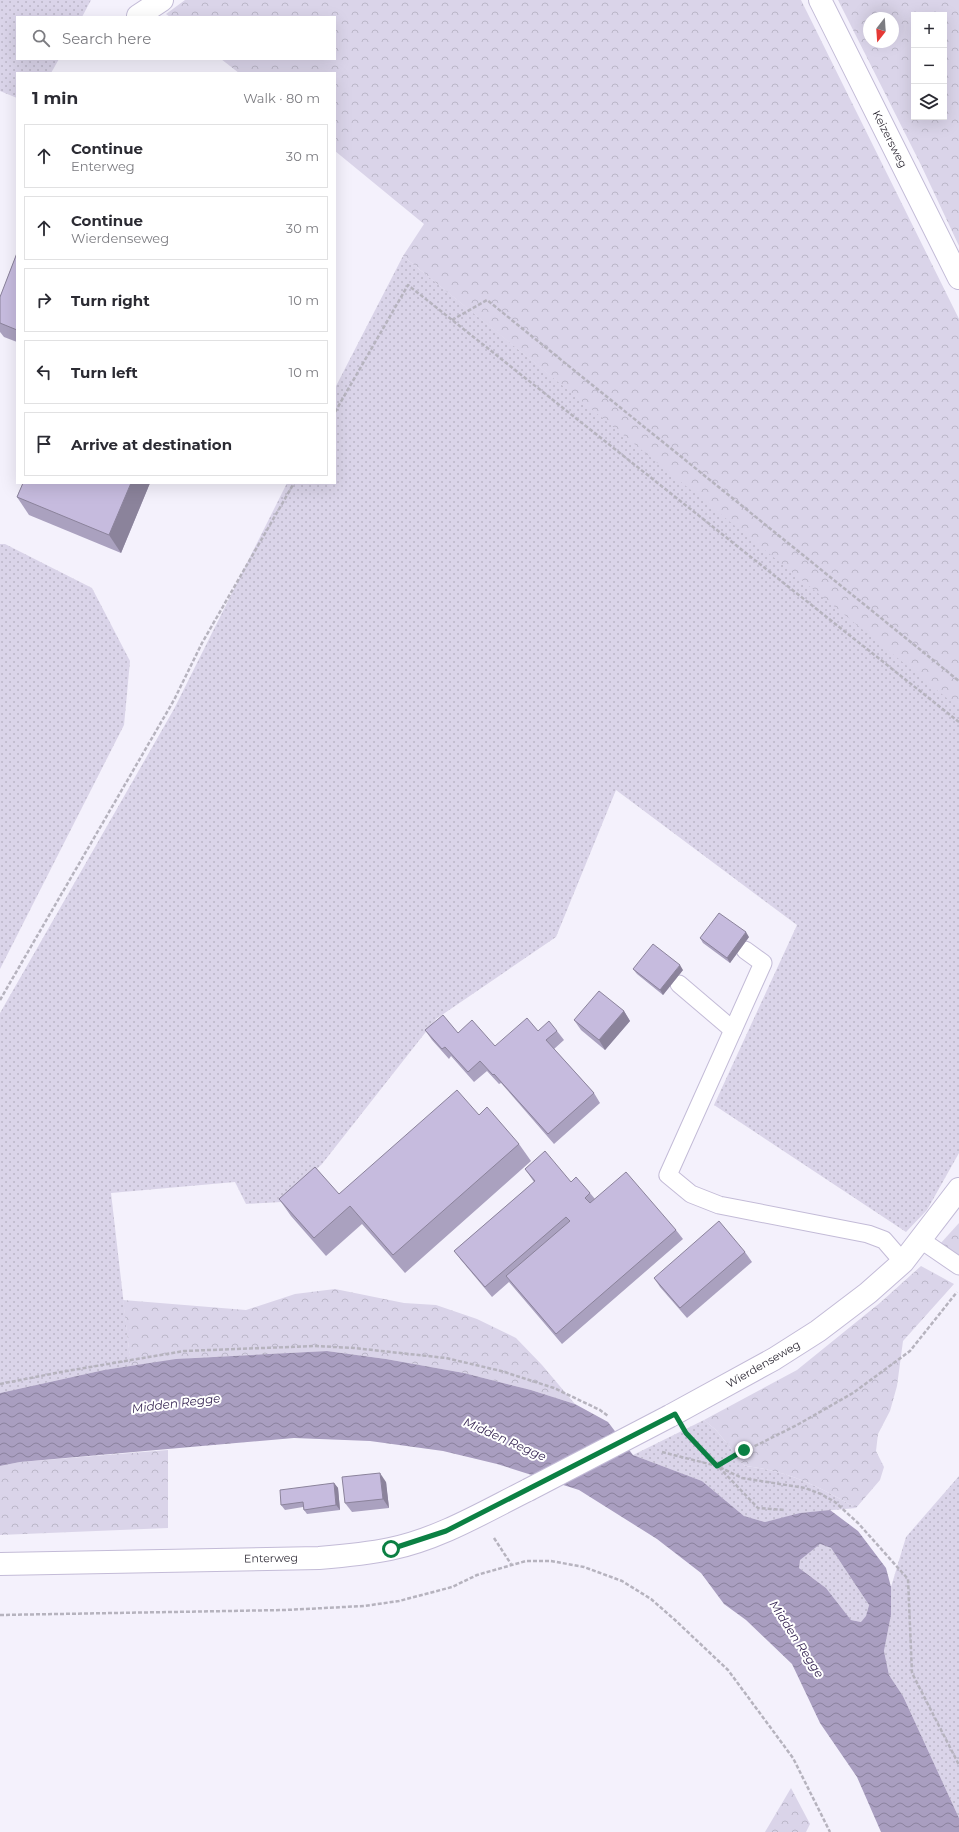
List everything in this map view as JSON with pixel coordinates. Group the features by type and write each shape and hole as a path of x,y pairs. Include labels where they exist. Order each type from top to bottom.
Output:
{"main road":[{"path":"138,16 162,0"},
{"name":"Keizersweg","path":"820,0 959,278"},
{"name":"Wierdenseweg","path":"528,1490 673,1415 774,1359 818,1331 868,1293 904,1262 959,1189"},
{"name":"Enterweg","path":"0,1564 319,1558 365,1554 398,1547 446,1531 528,1490"}],"lane":[{"path":"745,950 762,962 668,1175 691,1194 719,1205 868,1234 884,1240 904,1262"},
{"path":"679,984 733,1030"},
{"path":"921,1240 959,1266"}],"path":[{"path":"336,410 408,285 959,722"},
{"path":"452,320 487,300 959,681"},
{"path":"0,1000 170,707 202,643 293,484"},
{"path":"717,1466 853,1394 910,1351 959,1290"},
{"path":"0,1384 184,1351 315,1346 446,1358 501,1371 554,1388 600,1410"},
{"path":"673,1415 686,1433 758,1508 785,1510"},
{"path":"717,1466 742,1478 805,1488 821,1494 835,1502 858,1523 908,1579 912,1673 959,1765"},
{"path":"0,1615 285,1610 364,1606 399,1601 452,1587 477,1575 526,1561 551,1561 584,1567 622,1580 651,1599 728,1670 793,1758 830,1832"}],"green space":[{"path":"0,0 91,0 83,16 16,16 16,60 58,60 52,72 16,72 16,98 0,91"},
{"path":"185,0 801,0 959,319 959,708 403,256 424,224 336,152 336,72 238,72 222,60 336,60 336,16 169,16 166,14"},
{"path":"838,0 959,0 959,246 921,165"},
{"path":"403,256 959,706 959,1153 927,1210 906,1232 714,1105 797,925 616,790 556,937 436,1019 322,1164 282,1202 246,1204 235,1182 111,1193 131,1366 104,1370 0,1393 0,1013 174,709 286,484 336,484 336,386"},
{"path":"0,544 5,544 92,588 130,661 124,725 0,969"},
{"path":"959,1223 959,1257 940,1244"},
{"path":"921,1266 954,1284 903,1341 897,1386 890,1411 878,1434 876,1451 884,1467 880,1480 856,1508 830,1493 803,1481 775,1471 745,1466 716,1430 704,1420 797,1370 881,1302"},
{"path":"335,1289 404,1303 436,1305 477,1319 516,1338 542,1365 575,1404 531,1390 464,1373 386,1359 327,1351 194,1358 131,1366 123,1300 246,1310 295,1294"},
{"path":"704,1420 716,1430 745,1466 775,1471 803,1481 830,1493 856,1508 801,1513 813,1549 820,1544 831,1548 869,1605 866,1617 861,1622 851,1620 826,1588 799,1568 800,1514 765,1522 744,1516 702,1481 633,1455"},
{"path":"168,1450 168,1528 0,1535 0,1466 20,1462"},
{"path":"959,1476 959,1818 903,1696 889,1675 884,1651 891,1615 891,1587 906,1537"},
{"path":"791,1788 810,1824 806,1832 765,1832"}],"water":[{"name":"Midden Regge","path":"327,1351 386,1359 464,1373 531,1390 575,1404 608,1422 633,1455 702,1481 744,1516 765,1522 800,1513 830,1510 858,1531 886,1568 891,1587 891,1615 884,1651 889,1675 903,1696 959,1818 959,1832 881,1832 857,1777 820,1723 792,1664 746,1620 724,1604 701,1573 657,1539 579,1490 497,1464 443,1451 370,1441 294,1438 20,1462 0,1466 0,1393 104,1370 176,1359","holes":["820,1544 831,1548 869,1605 866,1616 861,1622 851,1620 826,1588 799,1568 800,1560"]}],"building":[{"path":"16,256 16,330 0,323 0,297"},
{"path":"23,484 131,484 109,535 17,497"},
{"path":"719,913 746,932 727,958 700,938"},
{"path":"653,944 680,965 660,990 633,969"},
{"path":"599,991 624,1011 599,1040 574,1020"},
{"path":"443,1015 458,1033 472,1020 495,1046 527,1018 538,1031 549,1021 557,1031 546,1040 594,1093 548,1134 494,1074 493,1075 480,1061 468,1072 445,1047 442,1049 425,1030"},
{"path":"457,1090 479,1115 487,1107 519,1144 393,1255 350,1206 314,1238 279,1199 315,1167 339,1194"},
{"path":"545,1151 571,1182 576,1177 590,1193 585,1198 590,1203 626,1172 676,1230 556,1334 506,1276 570,1221 566,1217 485,1287 454,1251 535,1181 525,1169"},
{"path":"719,1221 745,1252 680,1308 654,1278"},
{"path":"380,1473 383,1499 345,1503 342,1477"},
{"path":"334,1483 336,1505 304,1510 303,1502 281,1505 280,1490"}],"route":[{"path":"391,1549 446,1531 675,1414 686,1433 717,1466 744,1450"}]}
